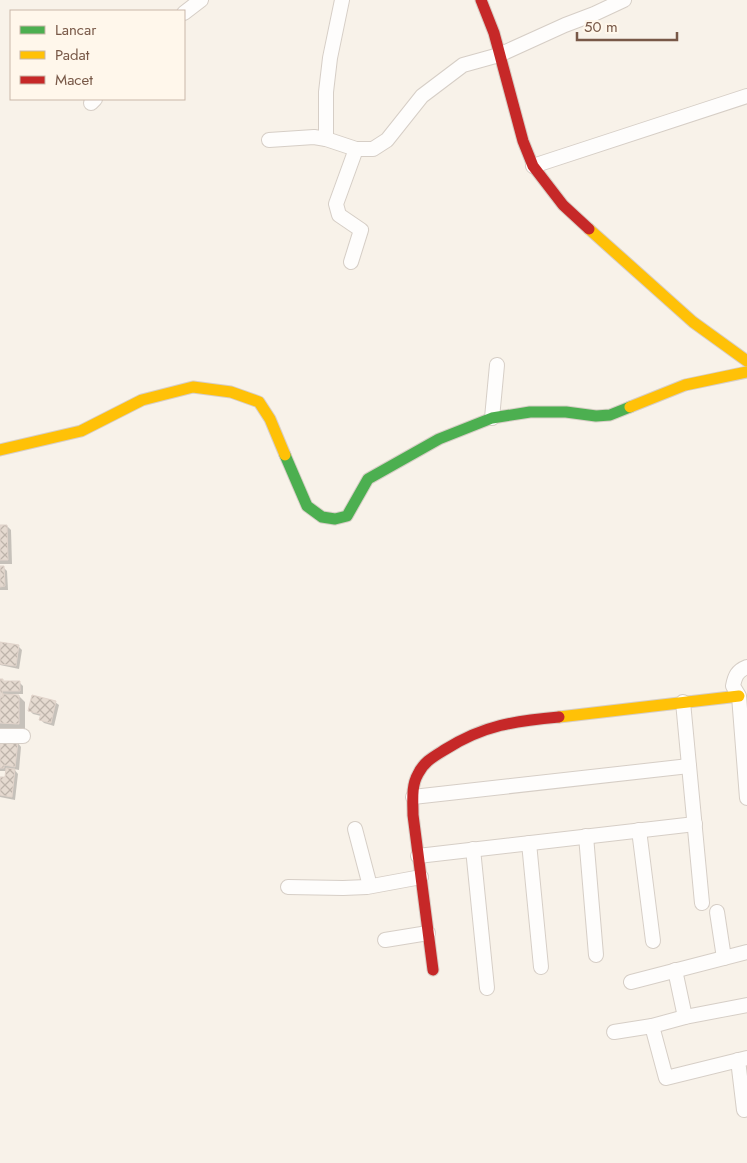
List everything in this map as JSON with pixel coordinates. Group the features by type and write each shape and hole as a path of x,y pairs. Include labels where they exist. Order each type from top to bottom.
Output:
{"street":[{"path":"185,12 201,0"},
{"path":"326,139 326,92 342,0"},
{"path":"481,0 494,34 523,141 534,166 563,205 630,267 693,322 747,360"},
{"path":"269,140 314,137 356,149 373,149 387,140 422,96 463,66 499,55 624,0"},
{"path":"534,166 747,96"},
{"path":"351,262 361,230 339,215 336,204 356,149"},
{"path":"492,418 497,365"},
{"path":"0,450 81,431 142,400 193,387 231,392 259,402 270,419 307,506 322,517 335,518 347,516 368,479 439,439 492,418 530,412 566,412 596,416 610,415 685,385 747,372"},
{"path":"747,667 738,670 733,686 739,696 747,798"},
{"path":"433,970 413,815 413,789 417,775 423,765 431,758 474,733 511,722 739,696"},
{"path":"683,702 702,903"},
{"path":"0,736 23,736"},
{"path":"413,797 689,766"},
{"path":"418,856 695,824"},
{"path":"355,829 370,886"},
{"path":"639,830 653,941"},
{"path":"586,836 596,955"},
{"path":"529,843 540,968"},
{"path":"473,850 487,988"},
{"path":"288,887 343,888 370,886 421,877"},
{"path":"717,912 724,958"},
{"path":"385,940 428,933"},
{"path":"631,982 747,952"},
{"path":"675,970 685,1017"},
{"path":"614,1032 652,1026 685,1017 747,1005"},
{"path":"652,1026 666,1078 743,1059 744,1110"}],"building":[{"path":"0,525 7,525 8,560 0,560"},
{"path":"0,566 4,566 5,586 0,587"},
{"path":"0,642 19,645 16,666 0,664"},
{"path":"0,679 3,679 3,681 20,681 20,691 2,691 3,697 0,697"},
{"path":"3,694 19,695 19,724 0,723 0,697 3,697"},
{"path":"32,695 56,701 51,723 39,720 41,714 28,711"},
{"path":"0,740 18,742 15,767 4,765 4,768 0,768"},
{"path":"6,768 15,769 12,797 0,795 0,777 5,777"}],"traffic: fast":[{"path":"285,455 307,506 322,517 335,519 347,516 368,479 439,439 492,418 530,412 566,412 596,416 610,415 630,407"}],"traffic: slow":[{"path":"589,229 693,322 747,361"},
{"path":"630,407 685,385 747,372"},
{"path":"0,450 81,431 142,400 193,387 231,392 259,402 270,419 285,455"},
{"path":"559,717 739,696"}],"traffic: jam":[{"path":"481,0 494,33 523,141 533,166 563,205 589,229"},
{"path":"433,970 413,815 413,789 418,774 427,762 474,734 487,729 528,720 559,717"}]}
